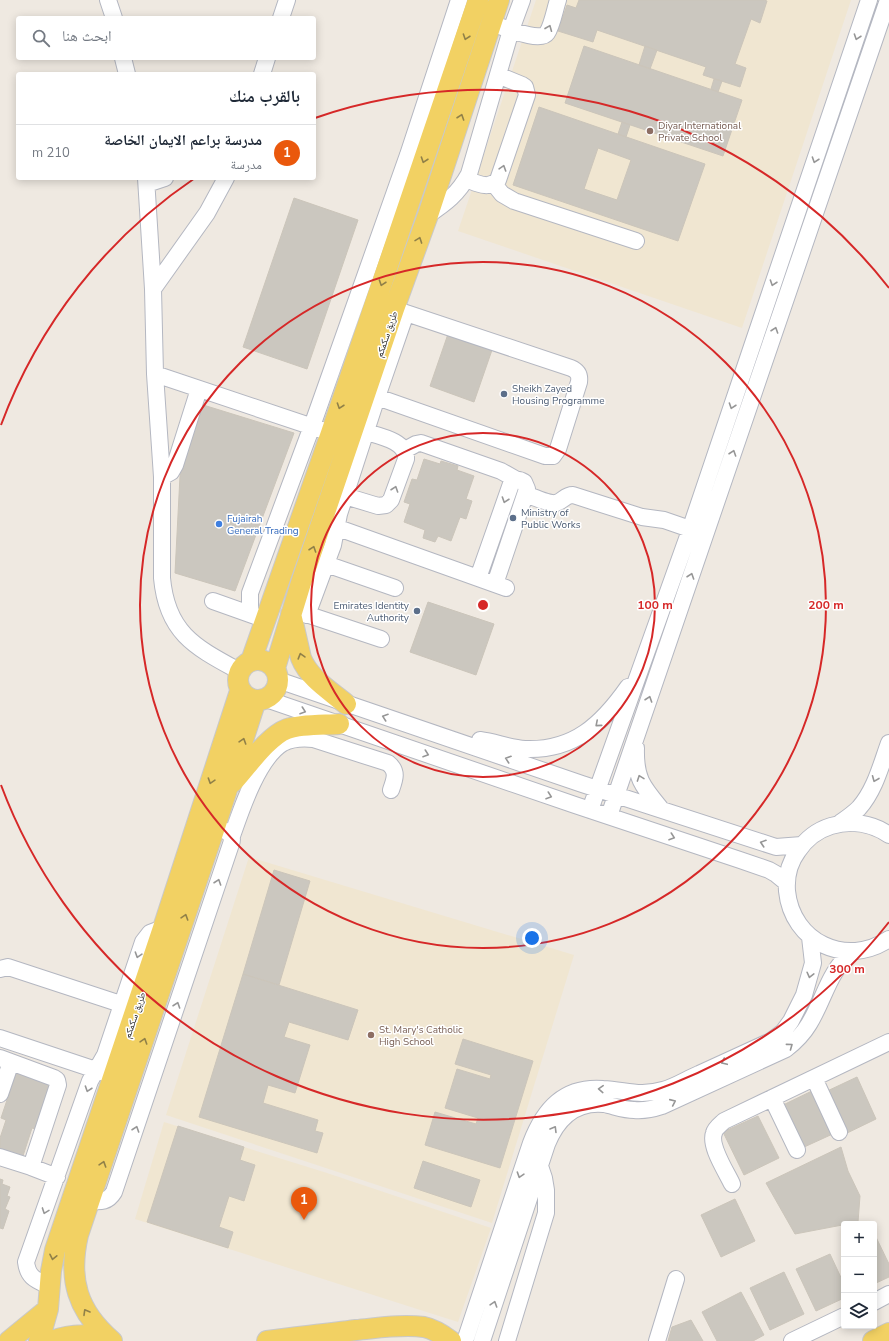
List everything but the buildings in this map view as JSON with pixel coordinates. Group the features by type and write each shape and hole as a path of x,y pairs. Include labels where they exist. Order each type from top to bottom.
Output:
{"main road":[{"name":"طريق سكمكم","path":"245,666 258,617 331,433 478,0"},
{"name":"طريق سكمكم","path":"276,674 329,525 400,311 428,215 499,0"},
{"path":"297,613 301,658 304,664 316,680 346,704"},
{"path":"261,660 271,664 276,674 277,688 274,692 254,697 237,681 245,666 261,660"},
{"name":"طريق سكمكم","path":"111,1341 96,1326 83,1307 74,1278 75,1248 90,1201 223,832 227,789 254,697"},
{"name":"طريق سكمكم","path":"39,1341 48,1309 49,1286 55,1250 105,1073 129,1006 163,928 254,697"},
{"path":"227,789 269,742 282,731 294,727 338,724"},
{"path":"9,1341 48,1309"},
{"path":"267,1341 378,1328 409,1326 425,1327 434,1330 444,1335 451,1341"},
{"path":"873,1341 889,1333"},
{"path":"52,1341 71,1335 82,1334 92,1335 111,1341"}],"street":[{"path":"282,16 287,0"},
{"path":"258,617 249,598 250,593 312,426 408,155 459,0"},
{"path":"428,215 451,199 466,180 472,165 498,75 522,0"},
{"path":"491,24 537,37 545,35 549,29 558,0"},
{"path":"590,810 689,532 869,0"},
{"path":"609,816 888,0"},
{"path":"870,51 889,24"},
{"path":"124,60 126,72"},
{"path":"263,72 266,60"},
{"path":"466,180 485,186 494,184 500,176 526,94 525,87 498,75"},
{"path":"153,289 207,213 225,180"},
{"path":"147,181 153,289 155,374 162,477 163,590 171,613 177,624 193,643 202,650 245,666"},
{"path":"494,184 502,194 514,201 636,241"},
{"path":"329,525 338,518 377,397 400,311 575,370 579,378 558,449 553,456 545,456 377,397"},
{"path":"155,374 331,433"},
{"path":"162,477 171,472 175,465 199,389"},
{"path":"345,496 378,506 389,503 393,496 406,459 405,450 402,446 388,439 366,432"},
{"path":"329,525 500,586 526,494 526,485 524,482 517,480 502,471 427,445 416,444 405,450"},
{"path":"478,578 511,484 517,480"},
{"path":"526,494 555,503 567,495 573,495 642,517 664,520 689,532"},
{"path":"329,525 335,539 326,564 297,613 381,639"},
{"path":"326,564 395,588"},
{"path":"214,601 258,617"},
{"path":"459,742 476,740 515,748 534,749 551,747 571,740 592,729 601,721 616,704 640,671"},
{"path":"276,674 346,704 598,790 776,847 802,845"},
{"path":"254,697 763,868 776,874 787,883"},
{"path":"636,736 638,776 645,790 662,810"},
{"path":"223,832 272,753 278,747 291,740 306,738 313,739 388,763 394,768 395,775 391,790"},
{"path":"840,823 854,813 863,803 875,780 889,743"},
{"path":"889,835 873,826 862,823 840,823 826,828 812,835 802,845 791,863 787,883 789,903 797,922 810,937 819,943 830,948 852,952 867,950 881,945 889,939"},
{"path":"465,1341 531,1143 537,1128 550,1108 574,1092 584,1090 603,1089 644,1094 666,1089 771,1041 783,1032 791,1021 804,994 813,962 810,937"},
{"path":"482,1341 547,1144 555,1127 568,1113 576,1108 595,1104 604,1104 633,1110 653,1109 786,1049 796,1041 810,1023 834,972 839,964 852,952"},
{"path":"0,969 8,966 129,1006"},
{"path":"0,1038 105,1073"},
{"path":"732,1184 716,1152 713,1141 714,1132 724,1121 889,1042"},
{"path":"0,1094 5,1060 57,1080 58,1085 31,1167"},
{"path":"49,1286 32,1276 27,1270 26,1262 90,1081 105,1073"},
{"path":"814,1078 839,1132"},
{"path":"772,1098 797,1150"},
{"path":"0,1157 57,1177"},
{"path":"507,1341 546,1213 546,1190 540,1166"},
{"path":"657,1341 676,1279"},
{"path":"877,1300 889,1294"},
{"path":"792,1341 841,1317"}],"shaded area":[{"name":"Diyar International Private School","path":"536,0 851,0 742,328 458,231"},
{"name":"St. Mary's Catholic High School","path":"249,857 574,955 492,1223 166,1115"},
{"path":"164,1122 327,1173 491,1228 458,1322 135,1219"}],"place":[{"name":"Diyar International Private School","path":"650,131"},
{"name":"Sheikh Zayed Housing Programme","path":"504,394"},
{"name":"Ministry of Public Works","path":"513,518"},
{"name":"Fujairah General Trading","path":"219,524"},
{"name":"Emirates Identity Authority","path":"417,611"},
{"name":"St. Mary's Catholic High School","path":"371,1035"},
{"name":"مدرسة براعم الايمان الخاصة","path":"304,1220"}]}
